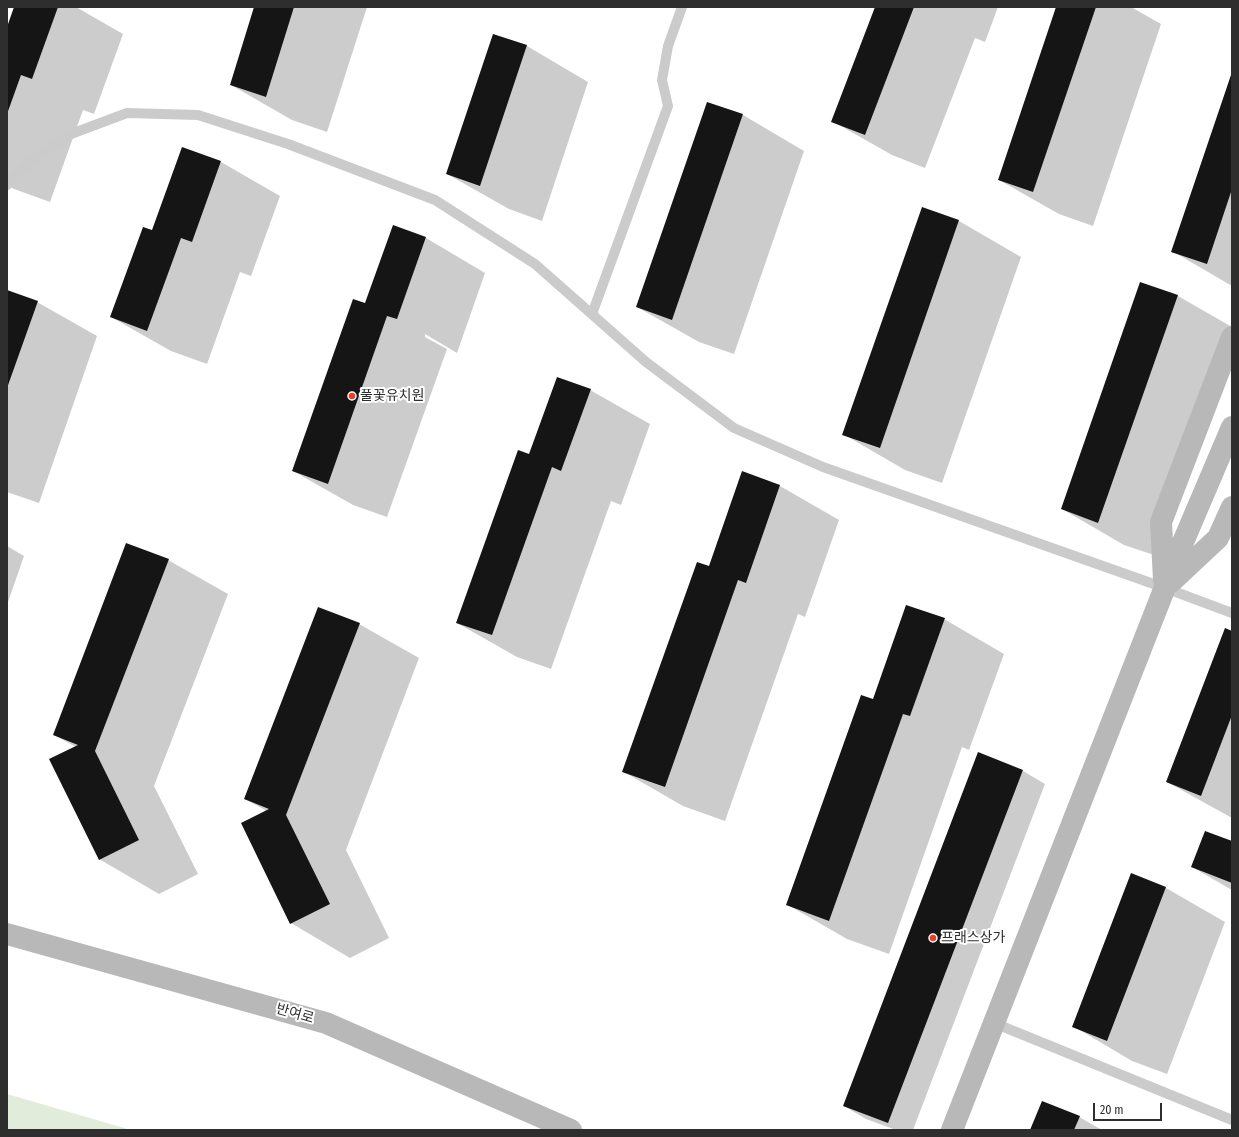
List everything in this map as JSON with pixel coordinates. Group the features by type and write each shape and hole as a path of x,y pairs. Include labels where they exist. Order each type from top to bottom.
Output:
{"main road":[{"path":"1165,588 1161,522 1232,337"},
{"path":"952,1130 1178,554 1232,428"},
{"path":"1165,588 1218,538 1232,507"},
{"name":"반여로","path":"7,934 326,1023 571,1130"}],"lane":[{"path":"592,314 668,106 662,80 668,46 682,7"},
{"path":"7,185 25,166 71,134 127,113 198,115 288,144 435,200 534,264 646,362 734,428 823,466 1232,613"},
{"path":"994,1023 1232,1120"}],"green space":[{"path":"7,1094 131,1130 7,1130"}],"building":[{"path":"14,7 58,7 32,79 21,75 7,114 7,27"},
{"path":"254,7 294,7 266,97 230,85"},
{"path":"875,7 914,7 865,135 831,122"},
{"path":"1056,7 1096,7 1033,192 998,180"},
{"path":"493,34 527,45 480,186 446,174"},
{"path":"1232,72 1232,189 1207,264 1171,252"},
{"path":"707,102 743,114 672,320 636,307"},
{"path":"182,147 221,161 192,242 181,238 147,331 110,317 143,227 152,230"},
{"path":"922,207 959,220 880,448 842,435"},
{"path":"393,225 426,237 397,319 387,316 328,484 292,471 353,299 365,303"},
{"path":"1140,282 1178,295 1098,523 1061,509"},
{"path":"7,290 38,301 7,388"},
{"path":"557,377 591,389 561,471 552,467 492,635 456,623 518,450 529,454"},
{"path":"742,471 780,485 746,583 738,580 665,787 622,772 697,562 709,566"},
{"path":"126,543 169,559 95,751 139,840 99,860 49,759 78,745 53,735"},
{"path":"906,605 945,618 910,716 903,714 829,921 786,905 861,695 873,699"},
{"path":"318,607 360,623 286,815 330,904 290,924 241,823 269,809 244,799"},
{"path":"1225,628 1232,631 1232,715 1201,796 1166,782"},
{"name":"프래스상가","path":"978,752 1023,770 888,1123 843,1106"},
{"path":"1205,831 1232,841 1232,883 1191,867"},
{"path":"1131,873 1166,887 1107,1041 1072,1027"},
{"path":"1042,1101 1080,1116 1074,1130 1030,1130"}],"place":[{"name":"풀꽃유치원","path":"352,396"},
{"name":"프래스상가","path":"933,938"}]}
